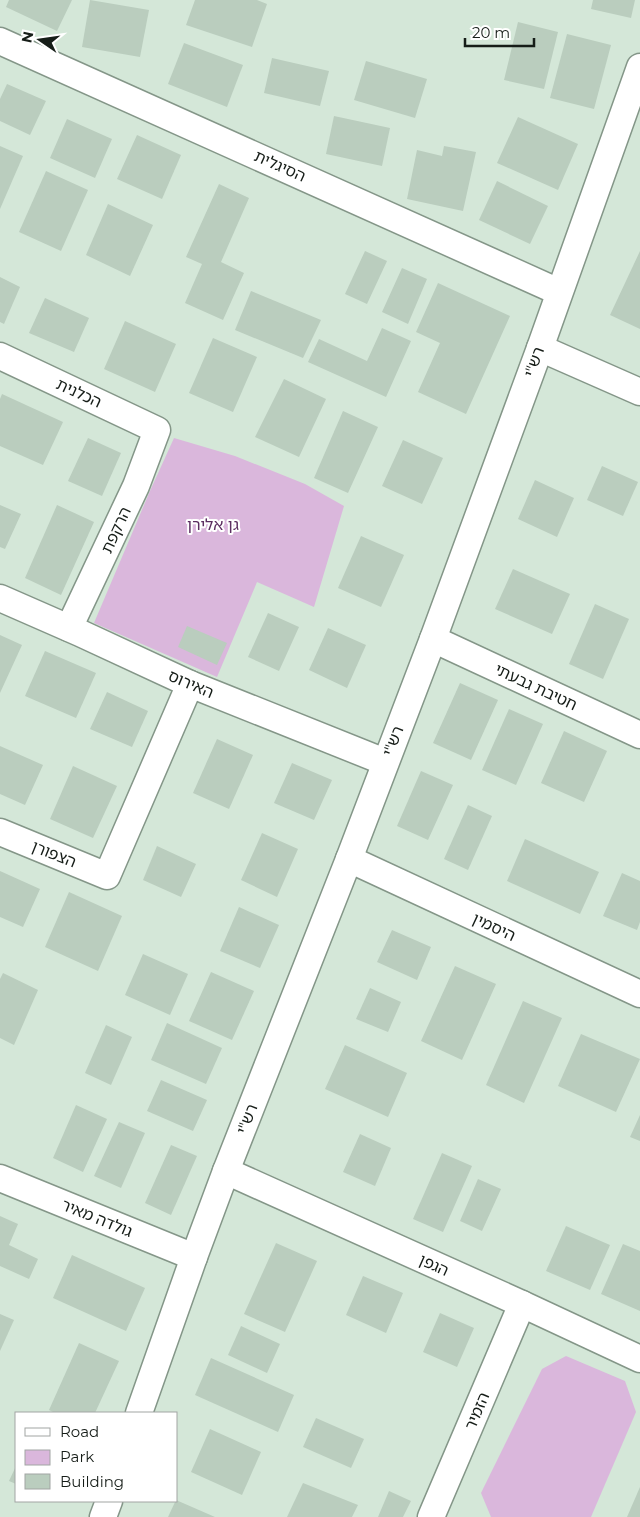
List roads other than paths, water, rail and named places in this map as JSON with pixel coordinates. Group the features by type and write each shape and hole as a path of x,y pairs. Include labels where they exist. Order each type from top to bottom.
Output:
{"street":[{"name":"הסיגלית","path":"0,41 560,292"},
{"name":"רש\"י","path":"139,1412 226,1172 433,640 640,67"},
{"path":"540,348 640,392"},
{"name":"הכלנית","path":"0,356 157,430"},
{"name":"הרקפת","path":"69,628 136,486 157,430"},
{"name":"האירוס","path":"0,598 190,684 385,762"},
{"name":"חטיבת גבעתי","path":"433,640 640,734"},
{"name":"הצפורן","path":"0,832 108,876 190,684"},
{"name":"היסמין","path":"348,860 640,994"},
{"name":"הגפן","path":"226,1172 522,1304 640,1360"},
{"name":"גולדה מאיר","path":"0,1178 194,1257"},
{"name":"הזמיר","path":"431,1517 522,1304"},
{"path":"103,1517 109,1502"}],"park label":[{"name":"גן אלירן","path":"213,524"}]}
